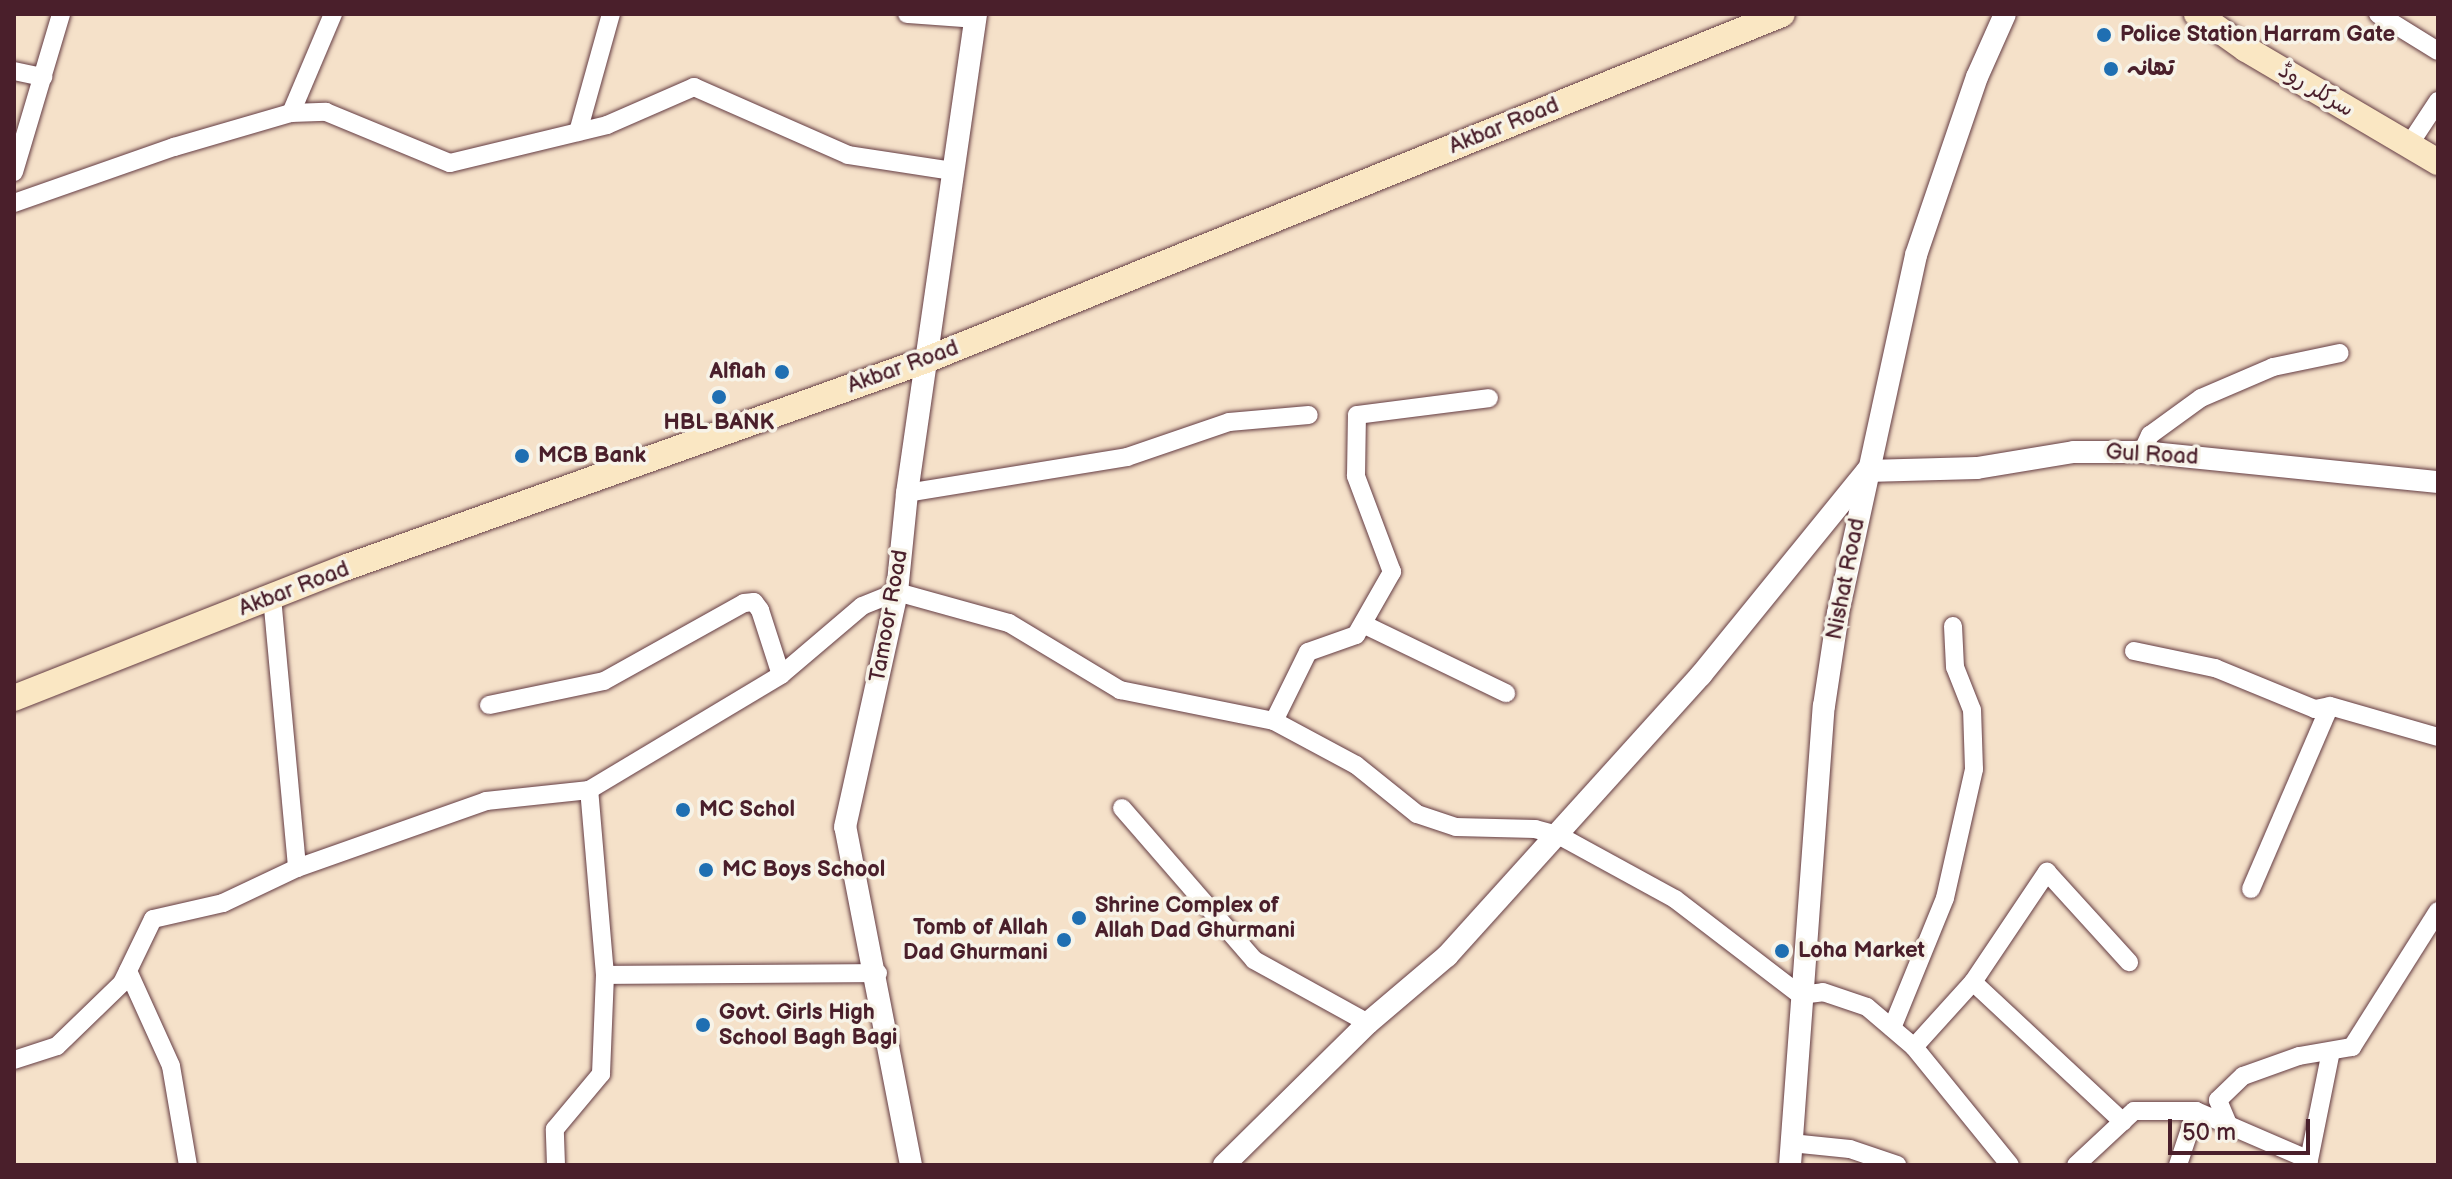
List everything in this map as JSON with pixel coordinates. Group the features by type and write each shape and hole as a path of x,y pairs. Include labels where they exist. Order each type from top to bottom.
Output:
{"main road":[{"name":"Akbar Road","path":"14,698 272,597 926,360 1782,14"},
{"name":"سرکلر روڈ","path":"2197,14 2438,162"}],"street":[{"path":"14,172 61,14"},
{"path":"291,113 333,14"},
{"path":"578,132 611,14"},
{"path":"907,14 976,16"},
{"name":"Nishat Road","path":"1791,1154 1800,995 1824,706 1867,471 1916,255 1977,77 2005,14"},
{"path":"2378,14 2435,43"},
{"name":"Tamoor Road","path":"911,1165 878,973 845,827 897,592 907,493 976,16"},
{"path":"14,71 43,77"},
{"path":"14,203 174,147 291,113 326,112 450,163 578,132 694,87 848,155 952,171"},
{"path":"2409,145 2438,101"},
{"path":"2142,452 2150,435 2201,398 2273,367 2340,353"},
{"path":"1274,721 1308,652 1356,635 1392,572 1356,476 1357,415 1489,398"},
{"path":"907,493 1127,457 1229,422 1309,415"},
{"name":"Gul Road","path":"1867,471 1977,468 2074,452 2142,452 2438,482"},
{"path":"1224,1165 1368,1023 1447,956 1701,675 1867,471"},
{"path":"14,1060 57,1046 122,983 153,919 223,903 297,868 486,801 589,790 781,675 862,606 897,592 1009,623 1120,690 1274,721 1356,765 1417,814 1456,827 1535,829 1558,835 1675,899 1800,995 1823,992 1867,1007 1914,1047 2010,1165"},
{"path":"272,597 297,868"},
{"path":"489,705 604,681 744,603 754,602 760,610 781,675"},
{"path":"1363,624 1506,693"},
{"path":"1892,1028 1945,898 1966,823 1974,769 1972,710 1955,667 1953,626"},
{"path":"2134,651 2215,668 2315,709 2330,706 2438,737"},
{"path":"2251,889 2330,706"},
{"path":"556,1165 555,1129 601,1074 605,975 589,790"},
{"path":"1122,808 1254,960 1368,1023"},
{"path":"1914,1047 1973,982 2047,872 2129,962"},
{"path":"2228,1124 2218,1100 2243,1076 2352,1047 2438,911"},
{"path":"128,971 171,1066 188,1165"},
{"path":"605,975 878,973"},
{"path":"1973,982 2123,1122"},
{"path":"2076,1165 2134,1111 2196,1111 2308,1163 2331,1051"},
{"path":"2178,1165 2196,1111"},
{"path":"1791,1154 1850,1149 1897,1165"}],"place":[{"name":"Police Station Harram Gate","path":"2104,35"},
{"name":"تھانہ","path":"2111,69"},
{"name":"Alflah","path":"782,372"},
{"name":"HBL BANK","path":"719,397"},
{"name":"MCB Bank","path":"522,456"},
{"name":"MC Schol","path":"683,810"},
{"name":"MC Boys School","path":"706,870"},
{"name":"Shrine Complex of Allah Dad Ghurmani","path":"1079,918"},
{"name":"Tomb of Allah Dad Ghurmani","path":"1064,940"},
{"name":"Loha Market","path":"1782,951"},
{"name":"Govt. Girls High School Bagh Bagi","path":"703,1025"}]}
